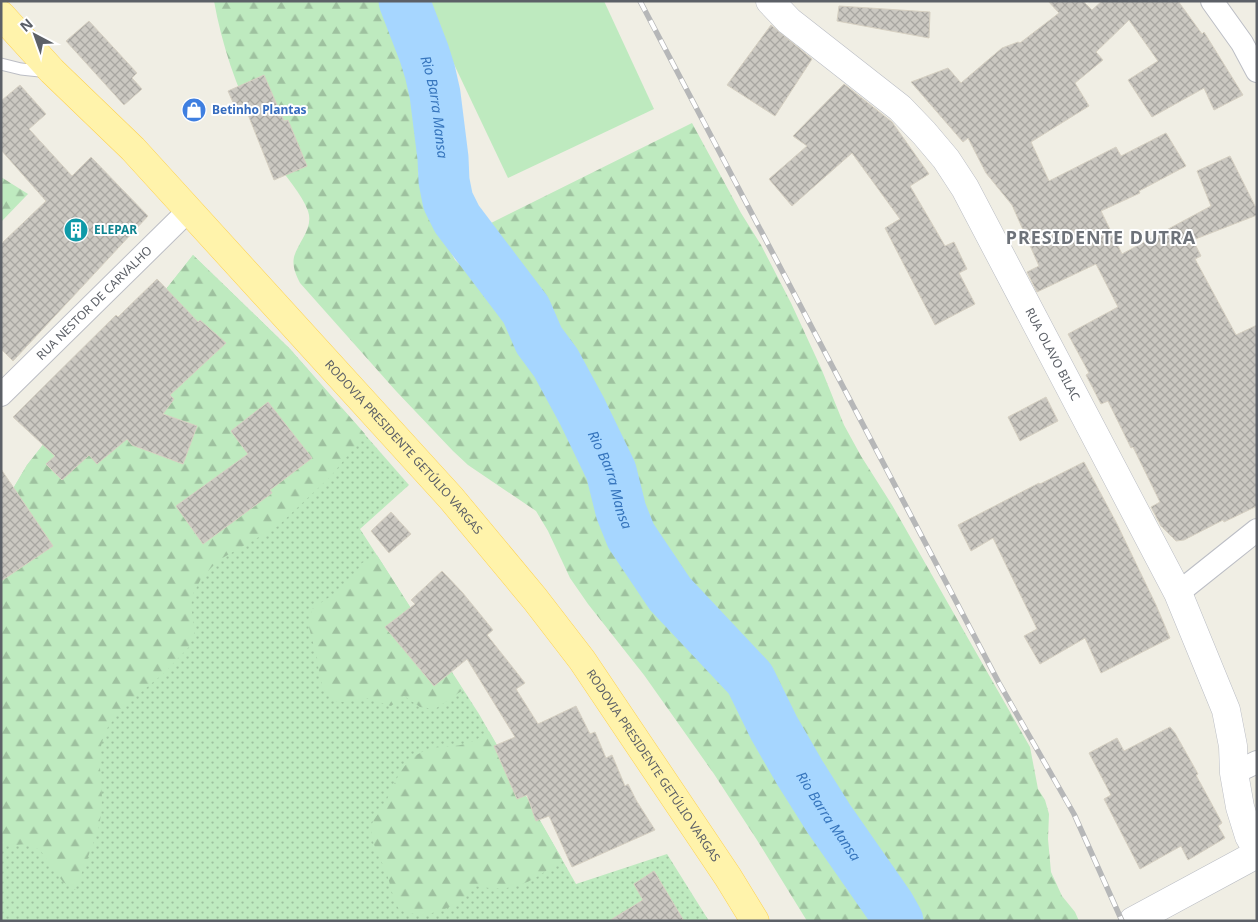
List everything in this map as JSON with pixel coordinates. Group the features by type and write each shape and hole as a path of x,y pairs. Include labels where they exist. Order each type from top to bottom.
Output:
{"main road":[{"name":"RODOVIA PRESIDENTE GETÚLIO VARGAS","path":"1,15 52,71 133,150 189,210 451,498 535,599 582,660 728,877 755,921"}],"street":[{"name":"RUA OLAVO BILAC","path":"770,1 789,21 900,108 946,159 965,188 1178,593 1226,710 1233,746 1245,768 1240,807 1249,836 1257,852"},
{"path":"1212,1 1242,43 1257,70"},
{"name":"RUA NESTOR DE CARVALHO","path":"1,396 189,210"},
{"path":"1178,593 1257,530"},
{"path":"1141,919 1257,852"}],"lane":[{"path":"1,64 36,72 52,71"}],"green space":[{"path":"214,1 383,1 408,54 419,86 425,120 418,173 445,241 455,260 515,316 531,340 569,404 598,477 609,522 616,536 664,604 746,689 752,716 770,753 883,921 807,921 714,774 644,675 570,578 548,531 536,511 468,465 453,451 396,391 300,283 295,270 294,257 309,223 308,211 301,197 264,142 245,103 230,63"},
{"path":"424,1 604,1 654,109 508,178"},
{"path":"692,123 741,213 761,245 791,303 821,368 844,425 892,505 1030,747 1038,789 1045,800 1049,814 1048,839 1051,872 1062,896 1075,912 1079,921 916,921 803,742 767,677 736,631 658,549 641,526 627,471 530,298 481,228"},
{"path":"1,177 28,194 1,222"},
{"path":"193,255 290,349 409,485 360,529 479,714 576,884 667,854 709,921 1,921 1,509 27,465"},
{"path":"193,255 290,349 365,434 331,476 278,526 219,560 202,577 193,594 191,606 195,633 189,647 163,674 124,706 108,727 103,739 99,753 102,797 101,815 98,831 75,890 63,882 40,850 27,844 1,846 1,509 27,465"},
{"path":"377,555 463,690 435,709 420,707 404,696 391,706 366,698 345,702 334,701 325,692 320,678 309,627 309,618 313,608 349,584 362,563"},
{"path":"489,731 562,859 542,874 522,884 501,888 476,886 469,894 441,910 421,914 400,910 392,893 387,874 374,846 371,834 373,821 384,805 400,773 414,757 433,748 468,743"}],"building":[{"path":"1048,1 1083,1 1092,10 1102,1 1178,1 1202,34 1204,32 1243,95 1214,110 1204,88 1152,117 1128,80 1158,61 1129,20 1096,52 1103,60 1075,83 1089,106 1031,142 1049,181 1116,147 1121,156 1166,133 1186,166 1139,191 1140,193 1101,211 1122,254 1211,206 1197,171 1230,156 1257,210 1257,215 1193,240 1201,256 1195,259 1236,335 1257,325 1257,506 1224,522 1223,520 1184,540 1176,541 1161,526 1151,507 1160,502 1108,401 1101,404 1086,375 1089,373 1068,334 1118,307 1096,264 1037,292 1027,272 1039,266 1012,205 986,173 968,138 963,142 911,82 948,68 961,83 1002,48 1020,43 1059,13"},
{"path":"839,6 930,12 929,38 837,21"},
{"path":"89,21 137,73 132,78 142,89 124,105 66,41"},
{"path":"771,25 812,59 775,116 727,85"},
{"path":"264,75 284,121 288,120 307,166 274,180 247,112 239,116 228,91"},
{"path":"844,84 892,122 929,174 910,186 945,246 954,242 967,269 959,273 975,304 935,325 885,228 900,219 852,153 792,206 769,179 807,146 793,136"},
{"name":"ELEPAR","path":"20,85 46,114 29,129 72,176 91,157 148,216 13,361 1,349 1,244 46,201 1,150 1,101"},
{"path":"157,279 198,322 200,320 226,343 170,395 174,399 163,414 197,426 183,464 132,445 127,439 97,464 89,455 62,480 46,464 55,456 13,417 116,315 118,317"},
{"path":"1046,397 1058,421 1020,441 1008,417"},
{"path":"268,402 312,458 270,490 272,493 203,544 176,506 248,454 231,431"},
{"path":"1084,462 1117,524 1170,638 1101,673 1085,638 1040,664 1024,636 1037,629 993,538 971,551 958,525"},
{"path":"1,469 53,546 1,581"},
{"path":"391,512 411,534 389,553 371,531"},
{"path":"442,571 493,630 487,635 525,683 516,689 538,724 576,706 590,734 595,732 606,758 612,755 625,786 628,784 655,830 572,867 549,816 536,821 527,795 517,799 494,746 515,737 467,659 434,686 385,627 415,604 411,600"},
{"path":"1170,727 1198,774 1196,775 1222,823 1218,826 1225,838 1188,860 1181,846 1140,869 1104,799 1111,795 1089,753 1117,738 1124,751"},
{"path":"654,871 684,921 609,921 643,900 634,884"}],"waterway":[{"name":"Rio Barra Mansa","path":"404,1 430,72 435,94 444,181 448,201 457,219 526,310 539,340 556,363 611,471 621,511 631,536 670,594 750,679 774,728 800,773 898,921"}],"railway":[{"path":"640,1 999,683 1074,814 1122,921"}],"place":[{"name":"Betinho Plantas","path":"194,110"},
{"name":"ELEPAR","path":"76,230"}],"district":[{"name":"PRESIDENTE DUTRA","path":"1101,238"}]}
